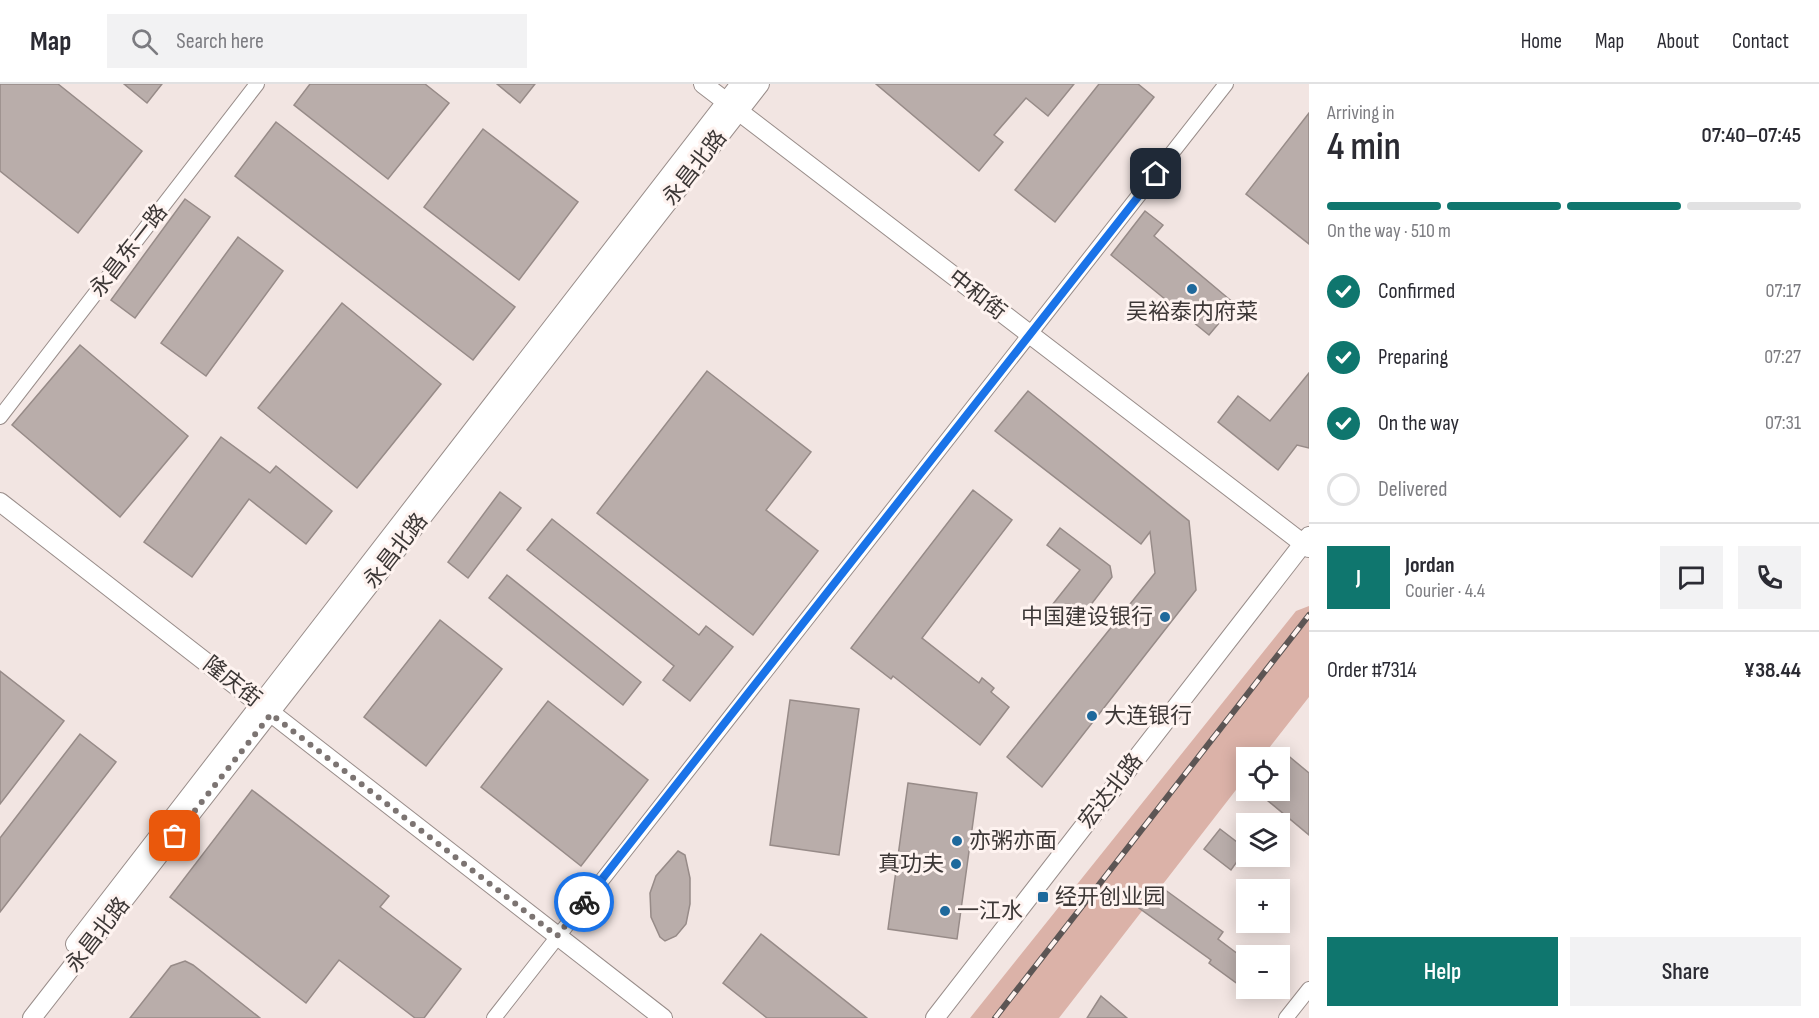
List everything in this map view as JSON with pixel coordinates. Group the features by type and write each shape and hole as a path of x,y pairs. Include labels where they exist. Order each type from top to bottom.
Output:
{"street":[{"name":"永昌东一路","path":"0,417 257,84"},
{"name":"中和街","path":"703,84 1030,337 1307,543"},
{"name":"永昌北路","path":"732,107 740,84"},
{"name":"永昌北路","path":"32,1018 266,709 732,107 760,84"},
{"path":"494,1018 1226,84"},
{"name":"隆庆街","path":"0,502 663,1018"},
{"name":"宏达北路","path":"935,1018 1307,543"},
{"name":"永昌北路","path":"18,1018 266,709"},
{"path":"1286,1018 1309,989"}],"shaded area":[{"path":"1309,606 1309,697 1270,747 1236,747 1236,790 1059,1018 970,1018 1296,611"}],"building":[{"path":"0,84 58,84 142,151 78,233 0,171"},
{"path":"124,84 162,84 147,103"},
{"path":"310,84 425,84 449,103 388,179 294,105"},
{"path":"497,84 535,84 520,103"},
{"path":"876,84 1074,84 1048,116 1026,98 994,135 1003,142 979,171"},
{"path":"1099,84 1138,84 1154,97 1055,222 1015,190"},
{"path":"1309,113 1309,244 1246,194"},
{"path":"276,122 515,307 473,360 235,176"},
{"path":"483,129 578,202 519,280 424,207"},
{"path":"185,199 210,217 135,318 111,300"},
{"path":"1145,211 1163,225 1154,236 1235,304 1209,335 1111,255"},
{"path":"238,237 283,271 206,376 161,343"},
{"path":"342,303 441,384 357,488 258,408"},
{"path":"80,345 188,436 120,517 12,425"},
{"path":"707,371 811,452 766,510 818,551 753,635 597,513"},
{"path":"1309,373 1309,448 1297,445 1278,470 1218,422 1238,396 1270,421"},
{"path":"1028,391 1189,521 1196,590 1042,787 1007,757 1155,573 1150,532 1141,544 995,431"},
{"path":"221,437 270,473 276,466 332,511 306,544 249,499 192,577 144,542"},
{"path":"973,490 1012,520 922,638 979,683 982,678 994,688 991,692 1009,707 980,745 893,676 891,679 851,648"},
{"path":"500,492 521,508 468,578 448,562"},
{"path":"552,519 699,635 706,626 733,647 690,701 663,680 674,666 527,550"},
{"path":"1060,528 1110,566 1112,577 1077,623 1053,604 1080,570 1047,545"},
{"path":"507,575 641,682 623,705 489,598"},
{"path":"440,620 502,669 426,766 364,717"},
{"path":"0,671 64,721 0,804"},
{"path":"790,700 859,709 839,855 770,845"},
{"path":"548,701 648,780 581,866 481,787"},
{"path":"80,734 116,762 0,912 0,838"},
{"path":"1290,757 1309,773 1309,835 1290,819 1290,813 1283,813 1268,801 1290,801"},
{"path":"908,783 977,793 957,939 888,929"},
{"path":"252,790 389,896 380,907 461,969 424,1018 415,1018 339,960 306,1003 170,897"},
{"path":"1220,829 1236,841 1236,863 1231,870 1204,849"},
{"path":"678,851 685,855 690,878 690,904 686,924 676,936 665,941 660,937 651,917 650,893 656,876"},
{"path":"1157,884 1223,932 1218,939 1236,952 1236,983 1209,963 1211,960 1139,908"},
{"path":"761,934 867,1018 767,1018 723,983"},
{"path":"185,961 260,1018 130,1018 171,966"},
{"path":"1101,996 1127,1018 1087,1018"}],"railway":[{"path":"995,1018 1309,615"}],"way so far":[{"path":"175,836 271,714 557,936 584,902"}],"place":[{"name":"吴裕泰内府菜","path":"1192,289"},
{"name":"中国建设银行","path":"1165,617"},
{"name":"大连银行","path":"1092,716"},
{"name":"亦粥亦面","path":"957,841"},
{"name":"真功夫","path":"956,864"},
{"name":"经开创业园","path":"1043,897"},
{"name":"一江水","path":"945,911"}],"route":[{"path":"584,902 1156,174"}]}
